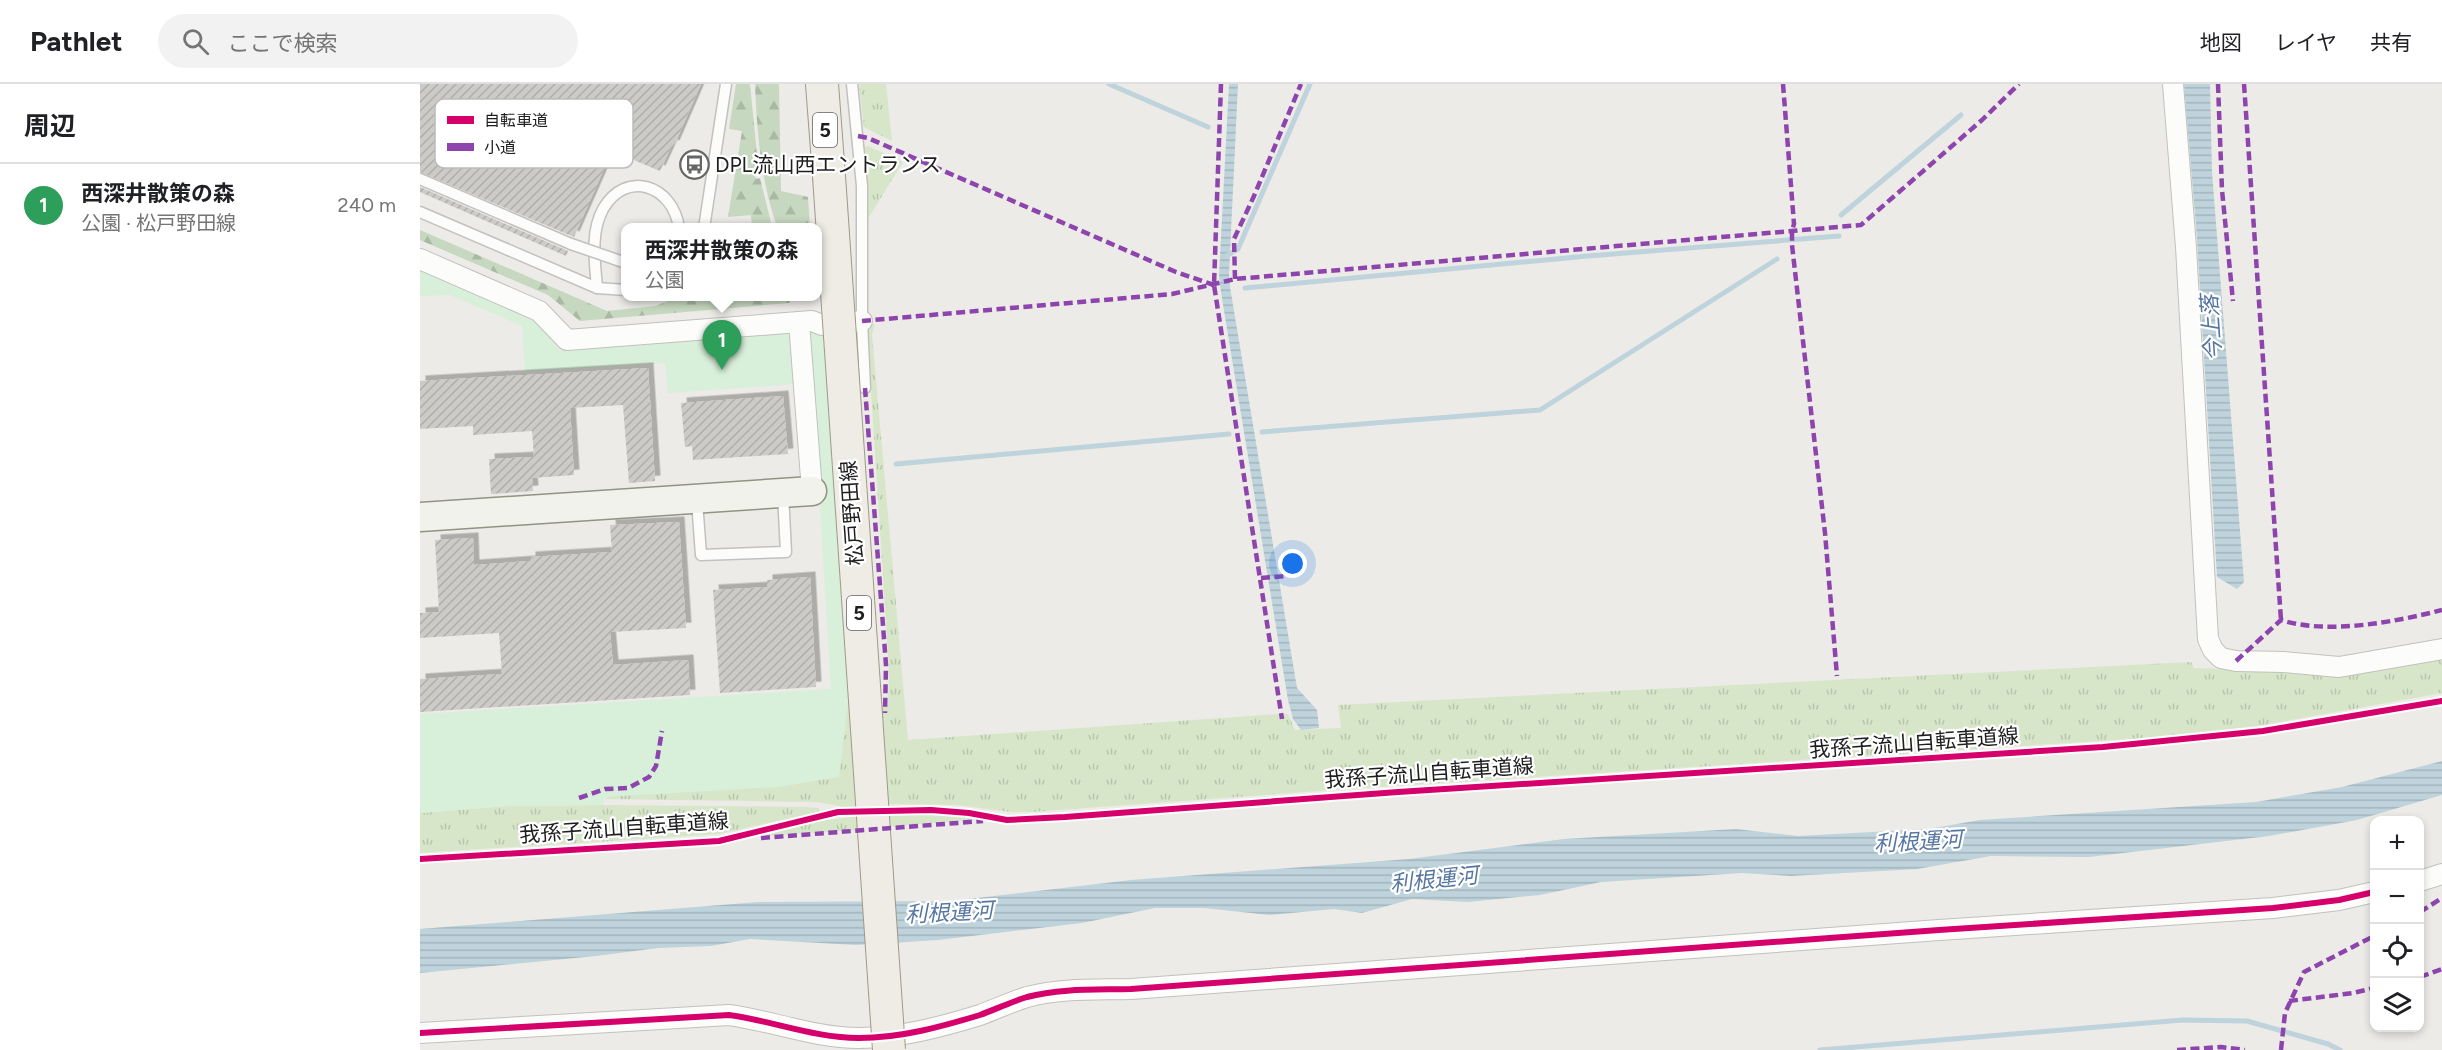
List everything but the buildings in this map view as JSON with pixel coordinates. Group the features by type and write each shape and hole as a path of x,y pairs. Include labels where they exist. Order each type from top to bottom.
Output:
{"main road":[{"name":"松戸野田線","path":"822,84 889,1050"}],"street":[{"path":"2173,84 2186,247 2208,639 2213,650 2221,658 2236,661 2339,667 2442,649"},
{"path":"420,259 539,311 567,340 812,321 822,325 862,321"},
{"path":"420,517 697,501 812,491 799,322"},
{"path":"2424,880 2442,874"},
{"path":"420,1032 729,1015 759,1019 820,1035 860,1038 912,1033 949,1025 1029,997 1060,992 1131,989 2273,908 2339,900 2370,893"}],"lane":[{"path":"705,223 726,84"},
{"path":"852,84 862,186 862,321 865,388"},
{"path":"420,179 571,244 621,261"},
{"path":"597,288 593,244 603,210 623,189 636,186 662,193 671,203 678,223"},
{"path":"420,212 597,288 621,290"},
{"path":"697,501 701,555 786,552 783,494"}],"green space":[{"path":"736,84 750,84 758,165 754,167 756,179 760,178 771,223 752,223 751,215 728,217 742,131 729,129"},
{"path":"755,84 779,84 781,191 808,197 810,223 776,223 767,192 757,121"},
{"path":"859,84 886,84 892,141 864,127"},
{"path":"868,146 903,162 867,220 865,147"},
{"path":"420,230 607,311 655,306 668,301 790,301 789,303 580,321 548,295 420,240"},
{"path":"420,270 535,320 561,351 785,332 794,341 797,384 668,393 665,363 525,372 522,326 450,295 420,296"},
{"path":"872,324 875,325 872,334 908,740 1279,714 1288,714 1295,730 1341,728 1338,705 2191,662 2194,668 2295,671 2442,657 2442,693 2258,726 2132,739 1347,789 1031,812 956,805 883,804 875,705 888,705 889,670 867,329"},
{"path":"826,328 850,689 839,777 779,787 605,797 603,805 507,806 420,813 420,714 831,689 809,329"},
{"path":"850,689 859,806 845,807 816,802 604,799"},
{"path":"507,806 806,807 819,808 819,812 719,834 420,853 420,813"},
{"path":"883,814 943,814 983,819 884,827"},
{"path":"859,816 860,830 756,836 797,824"}],"water":[{"path":"1229,84 1238,84 1230,287 1297,688 1317,710 1319,728 1301,730 1293,719 1288,700 1221,292 1219,277"},
{"name":"今上落","path":"2184,84 2210,84 2212,172 2244,582 2237,589 2217,577 2197,238"},
{"name":"利根運河","path":"2442,761 2442,795 2357,820 2269,836 2089,857 1991,856 1917,869 1791,876 1742,873 1601,882 1540,895 1468,902 1412,899 1362,913 1334,909 1269,915 1204,908 1155,908 1082,923 938,940 856,945 750,939 711,946 658,948 420,973 420,929 758,902 951,901 1131,880 1409,859 1564,839 1736,829 1798,836 1928,829 1980,820 2256,802 2342,787"}],"waterway":[{"path":"1109,84 1208,127"},
{"path":"1226,256 1238,249 1310,84"},
{"path":"1841,215 1961,115"},
{"path":"1245,288 1588,256 1839,236"},
{"path":"1262,432 1540,410 1777,259"},
{"path":"896,464 1229,434"},
{"path":"1820,1050 2182,1020 2247,1021 2328,1044 2340,1050"}],"marked path":[{"path":"1221,84 1214,285 1282,719"},
{"path":"1235,279 1234,239 1301,84"},
{"path":"1783,84 1794,224 1792,245 1825,533 1837,676"},
{"path":"862,321 1172,294 1235,279 1861,225 1982,120 2019,84"},
{"path":"2218,84 2222,190 2233,301"},
{"path":"2244,84 2281,620"},
{"path":"858,136 868,138 1176,272 1214,285"},
{"path":"865,388 886,665 885,713"},
{"path":"1261,578 1287,576"},
{"path":"2236,661 2281,620 2299,624 2340,627 2403,619 2442,610"},
{"path":"579,798 605,789 628,788 649,777 656,766 662,731"},
{"path":"761,838 983,821"},
{"path":"2424,909 2442,898"},
{"path":"2281,1050 2285,1013 2304,972 2370,938"},
{"path":"2424,976 2442,969"},
{"path":"2289,1001 2370,989"},
{"path":"2177,1050 2221,1047 2245,1050"}],"cycle path":[{"name":"我孫子流山自転車道線","path":"420,859 719,841 838,812 931,810 969,813 1007,820 1398,792 2103,747 2263,731 2442,701"},
{"path":"420,1033 729,1015 826,1035 874,1038 935,1028 980,1015 1027,997 1066,991 1131,989 2273,908 2339,900 2370,893"}],"place":[{"name":"DPL流山西エントランス","path":"694,165"},
{"name":"西深井散策の森","path":"722,370"}]}
